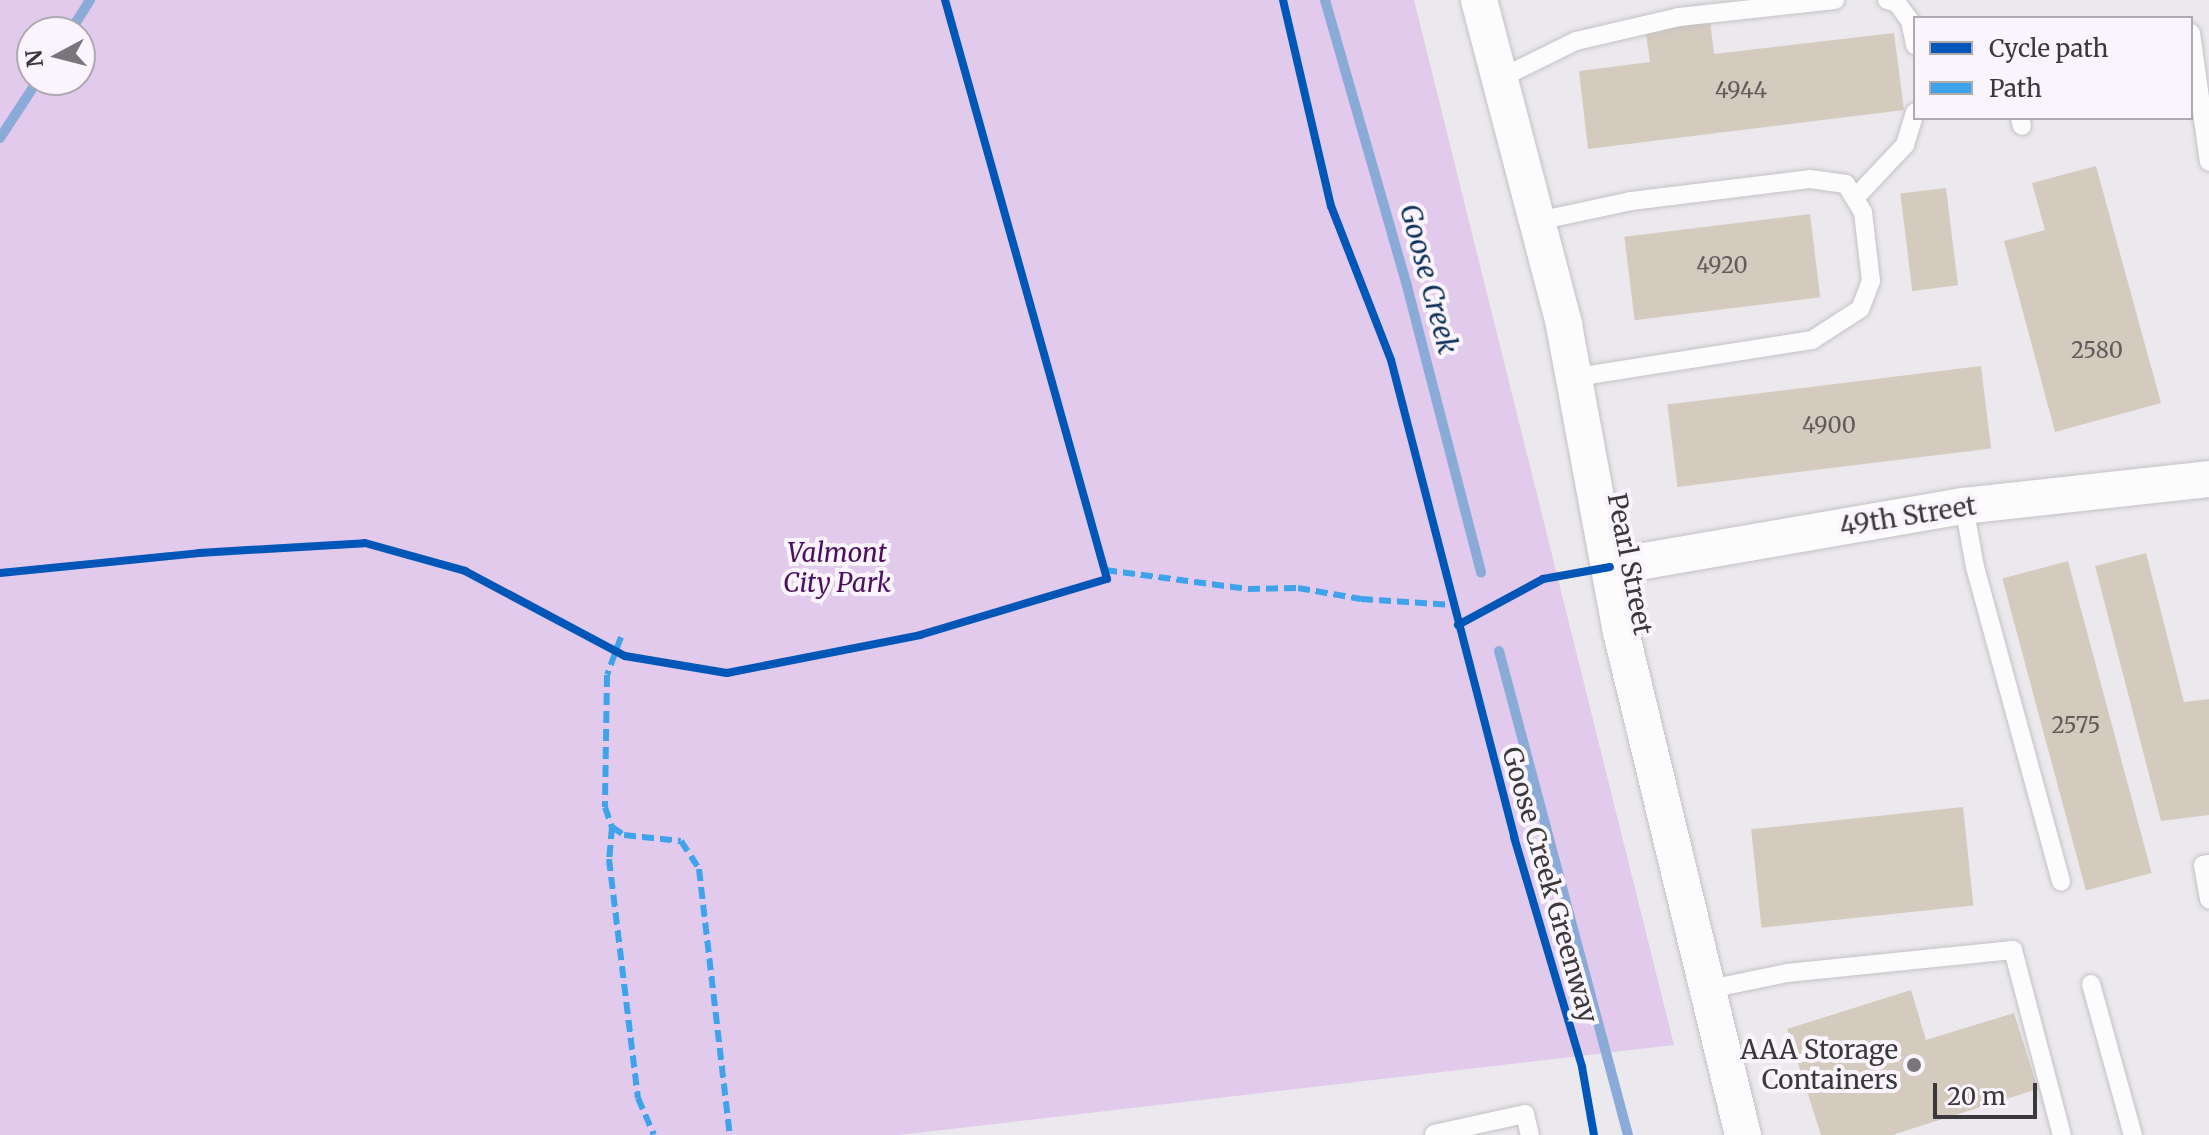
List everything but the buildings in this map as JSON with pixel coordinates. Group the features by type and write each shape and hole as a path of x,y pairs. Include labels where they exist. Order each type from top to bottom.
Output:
{"street":[{"name":"Pearl Street","path":"1479,0 1538,221 1575,377 1610,567 1705,990 1743,1135"},
{"name":"49th Street","path":"1610,567 1964,506 2208,488"}],"lane":[{"path":"1501,78 1576,41 1664,20 1835,0"},
{"path":"1887,0 1897,3 1910,21 1913,35"},
{"path":"2193,47 2209,162"},
{"path":"1855,198 1905,145 1913,119"},
{"path":"1538,221 1631,201 1810,179 1846,184 1863,212 1871,281 1860,309 1812,340 1575,377"},
{"path":"1964,506 1975,567 2061,881"},
{"path":"2209,864 2203,865 2209,899"},
{"path":"1705,990 1787,973 2013,950 2062,1135"},
{"path":"2091,984 2133,1135"},
{"path":"1434,1134 1525,1114 1530,1135"}],"green space":[{"name":"Valmont City Park","path":"0,0 1414,0 1674,1045 900,1135 0,1135"}],"waterway":[{"path":"80,16 90,0"},
{"name":"Goose Creek","path":"1325,0 1407,286 1481,573"},
{"path":"0,138 28,96"},
{"name":"Goose Creek","path":"1499,651 1628,1135"}],"marked path":[{"path":"1105,570 1248,589 1298,588 1361,599 1453,605"},
{"path":"621,637 607,675 605,807 612,827 624,835 681,841 699,869 730,1135"},
{"path":"612,827 609,859 638,1098 654,1135"}],"cycle path":[{"path":"0,573 199,553 365,543 465,571 625,656 727,673 920,635 1107,579 945,0"},
{"name":"Goose Creek Greenway","path":"1283,0 1331,206 1391,360 1514,837 1582,1067 1594,1135"},
{"path":"1458,625 1543,579 1610,567"}],"place":[{"name":"AAA Storage Containers","path":"1914,1065"}]}
